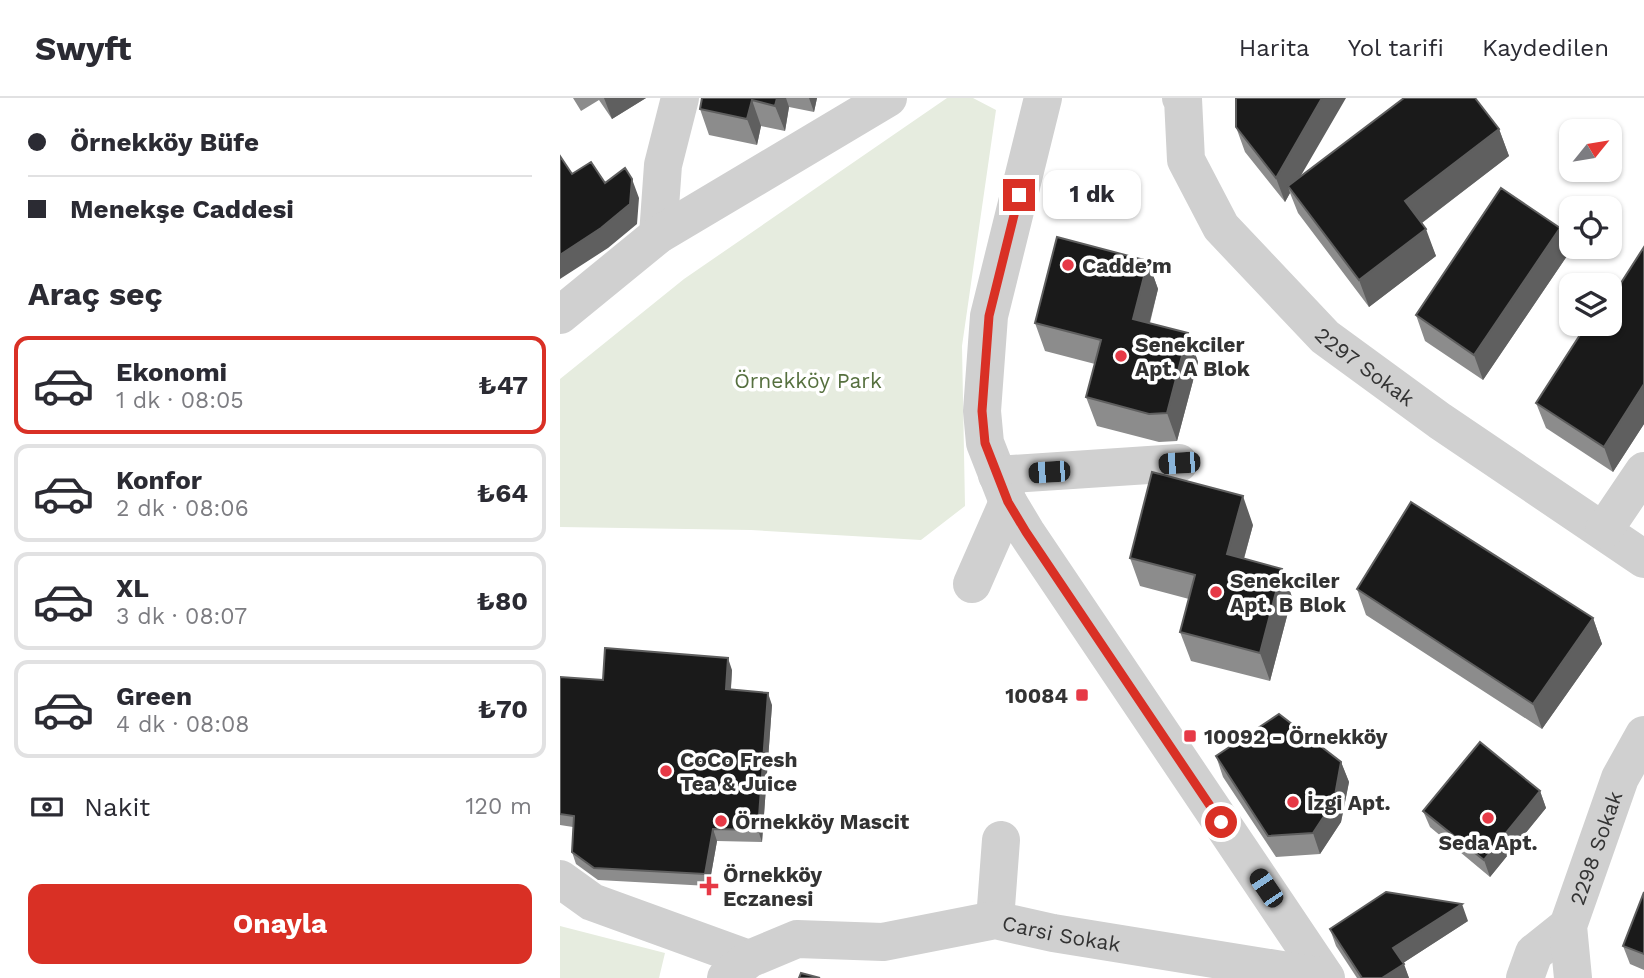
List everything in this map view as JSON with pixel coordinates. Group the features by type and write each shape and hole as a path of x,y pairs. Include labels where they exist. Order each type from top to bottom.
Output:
{"street":[{"path":"658,235 663,165 680,98"},
{"path":"560,315 658,235 888,98"},
{"path":"1043,98 989,316 982,411 985,443 1003,489 1034,544 1326,978"},
{"name":"2297 Sokak","path":"1183,98 1186,160 1220,227 1325,337 1440,421 1644,559"},
{"path":"1003,489 1179,463"},
{"path":"1604,530 1644,471"},
{"path":"972,584 1003,489"},
{"name":"2298 Sokak","path":"1525,978 1534,953 1568,926 1632,784 1644,735"},
{"path":"995,920 1001,839"},
{"path":"560,879 592,902 737,968"},
{"name":"Carsi Sokak","path":"737,968 797,939 883,942 995,920 1053,933 1326,978"},
{"name":"2298 Sokak","path":"1568,926 1573,978"}],"green space":[{"name":"Örnekköy Park","path":"947,98 973,98 996,110 962,346 965,506 921,540 751,530 560,527 560,379 684,279"},
{"path":"560,926 665,953 659,978 560,978"}],"building":[{"path":"702,98 777,98 775,106 752,100 747,119 700,109"},
{"path":"1236,98 1322,98 1276,178 1236,127"},
{"path":"1404,98 1475,98 1499,129 1405,201 1426,229 1359,280 1288,186"},
{"path":"560,156 572,174 591,162 605,183 625,168 632,179 630,204 601,228 560,255"},
{"path":"1501,188 1559,227 1474,355 1416,315"},
{"name":"Senekciler Apt. A Blok","path":"1057,237 1148,261 1133,319 1188,333 1167,413 1149,414 1086,397 1101,340 1035,323"},
{"path":"1644,247 1644,384 1604,447 1536,403 1579,336 1622,336 1622,281"},
{"name":"Senekciler Apt. B Blok","path":"1152,472 1243,496 1227,554 1282,569 1260,653 1180,632 1195,575 1130,558"},
{"path":"1411,502 1593,618 1533,704 1357,589"},
{"path":"605,648 728,658 726,689 768,693 758,830 713,829 705,874 594,868 572,852 574,816 560,814 560,677 603,680"},
{"name":"İzgi Apt.","path":"1279,714 1341,762 1334,801 1313,833 1268,836 1216,756"},
{"name":"Seda Apt.","path":"1480,742 1540,791 1484,860 1423,811"},
{"path":"1386,892 1462,904 1393,948 1404,964 1382,978 1362,978 1330,929"},
{"path":"1644,892 1644,954 1623,946"},
{"path":"801,973 820,978 799,978"}],"place":[{"name":"Cadde’m","path":"1068,265"},
{"name":"Senekciler Apt. A Blok","path":"1121,356"},
{"name":"Senekciler Apt. B Blok","path":"1216,592"},
{"name":"10084","path":"1082,695"},
{"name":"10092 - Örnekköy","path":"1190,736"},
{"name":"CoCo Fresh Tea & Juice","path":"666,771"},
{"name":"İzgi Apt.","path":"1293,802"},
{"name":"Seda Apt.","path":"1488,818"},
{"name":"Örnekköy Mascit","path":"721,821"},
{"name":"Örnekköy Eczanesi","path":"709,886"}],"route":[{"path":"1019,195 989,316 982,411 985,443 1008,502 1026,532 1221,822"}]}
